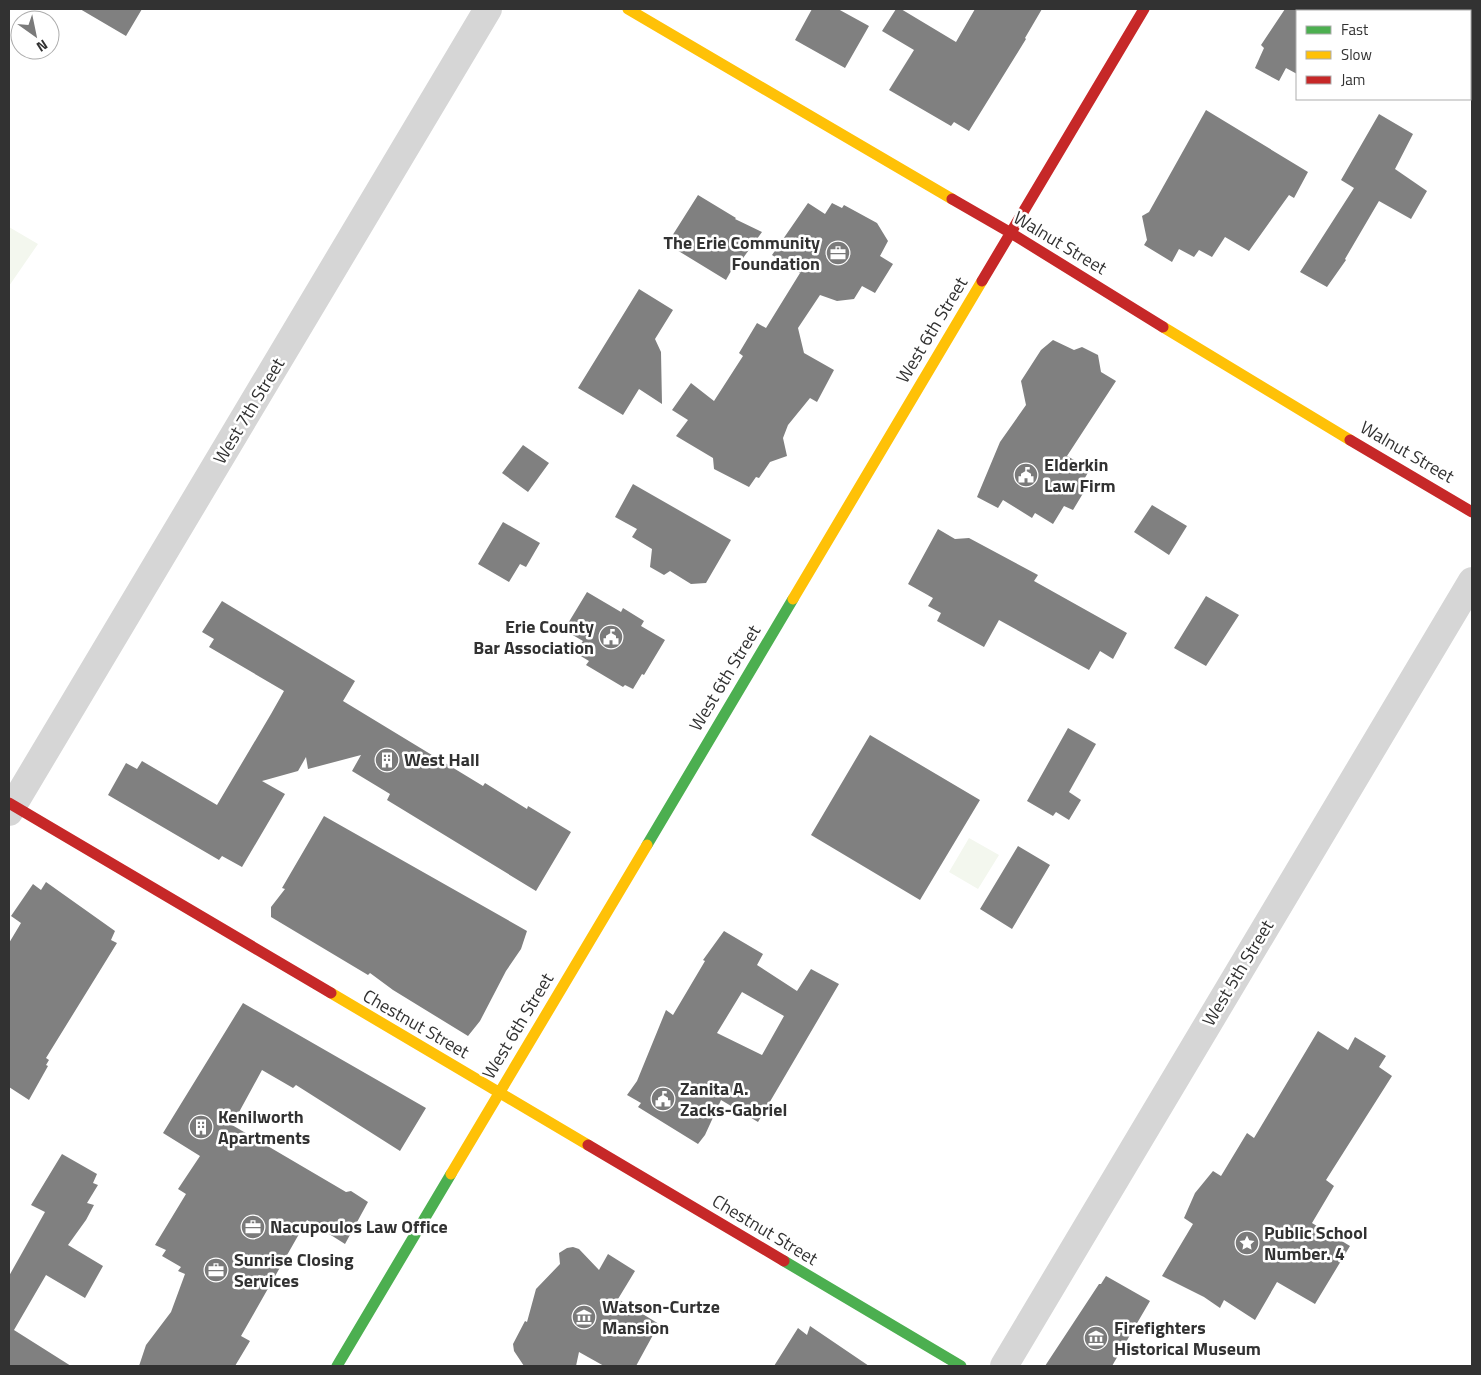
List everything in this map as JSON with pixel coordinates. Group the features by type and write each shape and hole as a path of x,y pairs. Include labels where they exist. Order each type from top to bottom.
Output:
{"street":[{"name":"West 7th Street","path":"10,807 488,9"},
{"name":"Walnut Street","path":"628,9 1010,233 1238,374 1472,512"},
{"name":"West 6th Street","path":"337,1366 1144,9"},
{"name":"West 5th Street","path":"1004,1366 1472,580"},
{"name":"Chestnut Street","path":"10,807 499,1092 961,1366"}],"shaded area":[{"path":"9,227 38,244 9,286"},
{"path":"969,838 999,855 978,889 949,872"}],"building":[{"path":"80,9 142,9 126,36"},
{"path":"812,9 838,9 869,26 845,68 795,40"},
{"path":"896,9 901,9 956,42 975,9 1042,9 1026,39 969,131 954,122 951,126 889,90 914,50 882,31"},
{"path":"1285,9 1297,9 1296,73 1286,68 1279,81 1255,68 1264,48 1261,45"},
{"path":"1206,110 1308,172 1294,198 1289,195 1249,251 1225,237 1212,257 1199,250 1194,257 1179,249 1172,262 1144,245 1147,240 1142,216 1149,212"},
{"path":"1379,114 1413,134 1395,169 1427,191 1411,219 1379,201 1346,260 1327,287 1300,272 1354,188 1341,180"},
{"path":"698,195 735,219 762,232 738,265 735,264 726,280 667,244"},
{"path":"808,203 825,214 832,203 842,208 844,205 877,223 888,241 880,256 893,264 875,293 862,286 854,299 837,301 820,295 798,328 804,353 834,370 817,402 810,398 788,425 783,438 787,456 770,462 759,478 756,477 749,487 714,469 713,458 676,436 688,420 672,410 691,383 714,401 743,356 739,353 757,323 766,328 800,273 772,255"},
{"path":"639,289 673,310 655,339 661,352 662,404 639,389 623,415 578,388"},
{"path":"1053,340 1074,350 1082,347 1098,355 1101,372 1116,381 1067,456 1090,469 1082,483 1088,485 1073,510 1064,506 1053,524 1035,513 1032,518 1003,500 998,508 977,497 1000,442 1026,405 1021,381 1041,350"},
{"path":"523,445 549,463 528,492 502,473"},
{"path":"633,484 731,540 706,583 691,584 670,571 664,575 650,567 652,549 632,537 637,529 615,517"},
{"path":"1152,505 1187,526 1169,555 1134,532"},
{"path":"503,522 540,543 526,567 520,564 509,582 478,564"},
{"path":"938,529 955,539 969,538 1038,575 1034,581 1127,633 1113,659 1100,651 1089,670 999,620 984,647 937,621 941,613 928,606 933,598 908,584"},
{"path":"587,592 621,612 623,608 644,621 641,626 665,640 644,675 642,674 633,689 625,685 623,687 586,665 589,661 579,655 583,648 579,646 583,641 564,630"},
{"path":"1206,596 1239,615 1206,666 1174,648"},
{"name":"West Hall","path":"222,601 355,681 343,701 483,786 485,783 527,809 528,806 571,832 536,891 387,800 390,794 352,771 361,755 308,769 306,757 298,771 262,781 285,794 242,867 222,856 219,860 108,795 126,763 137,769 142,761 217,805 271,714 284,691 209,647 214,639 202,632"},
{"path":"1068,728 1096,744 1069,792 1081,800 1069,820 1056,812 1053,816 1027,801"},
{"path":"870,735 980,800 920,900 811,835"},
{"path":"324,816 527,931 521,949 506,971 480,1021 468,1036 393,990 370,973 368,975 271,917 271,907 285,889 282,888"},
{"path":"1018,846 1050,865 1012,929 980,909"},
{"path":"46,882 115,931 111,940 117,943 46,1058 49,1060 46,1065 48,1066 29,1100 9,1087 9,943 21,923 11,916 33,884 41,890"},
{"path":"724,931 763,954 757,965 797,991 811,969 839,984 758,1122 721,1100 705,1135 698,1144 638,1107 641,1103 627,1095 637,1081 666,1010 673,1015 705,961 703,960","holes":["742,992 784,1016 762,1055 717,1033"]},
{"path":"243,1003 426,1108 400,1151 296,1085 293,1088 262,1070 232,1125 346,1192 351,1191 368,1202 345,1244 307,1220 241,1336 250,1341 235,1366 139,1366 146,1345 171,1312 185,1274 178,1271 181,1267 162,1256 166,1250 155,1245 186,1194 178,1189 200,1156 163,1133"},
{"path":"1318,1031 1348,1050 1355,1037 1386,1056 1379,1067 1392,1076 1326,1180 1334,1186 1312,1223 1350,1246 1315,1304 1277,1282 1255,1320 1224,1300 1220,1308 1204,1297 1162,1276 1193,1224 1184,1218 1195,1193 1213,1171 1221,1176 1247,1133 1254,1138"},
{"path":"62,1154 97,1174 93,1183 98,1185 87,1203 94,1205 68,1245 103,1266 85,1298 46,1275 14,1330 71,1366 9,1366 9,1276 45,1212 31,1205"},
{"path":"573,1247 579,1249 599,1270 608,1254 635,1271 618,1299 659,1324 636,1366 604,1366 579,1352 576,1366 524,1366 514,1351 513,1344 525,1321 527,1322 536,1289 560,1264 559,1253"},
{"path":"1106,1276 1150,1301 1112,1366 1045,1366 1099,1284 1101,1284"},
{"path":"810,1326 869,1366 774,1366 798,1328 807,1335"}],"traffic: fast":[{"path":"647,845 793,599"},
{"path":"337,1366 451,1174"},
{"path":"784,1261 961,1366"}],"traffic: slow":[{"path":"628,9 952,199"},
{"path":"793,599 982,281"},
{"path":"1163,327 1350,440"},
{"path":"451,1174 647,845"},
{"path":"331,993 588,1145"}],"traffic: jam":[{"path":"982,281 1144,9"},
{"path":"952,199 1011,233 1163,327"},
{"path":"1350,440 1472,512"},
{"path":"9,803 331,993"},
{"path":"588,1145 784,1261"}],"place":[{"name":"The Erie Community Foundation","path":"838,253"},
{"name":"Elderkin Law Firm","path":"1026,475"},
{"name":"Erie County Bar Association","path":"611,637"},
{"name":"West Hall","path":"387,760"},
{"name":"Zanita A. Zacks-Gabriel","path":"663,1099"},
{"name":"Kenilworth Apartments","path":"201,1127"},
{"name":"Nacupoulos Law Office","path":"253,1227"},
{"name":"Public School Number. 4","path":"1247,1243"},
{"name":"Sunrise Closing Services","path":"216,1270"},
{"name":"Watson-Curtze Mansion","path":"584,1317"},
{"name":"Firefighters Historical Museum","path":"1096,1338"}]}
